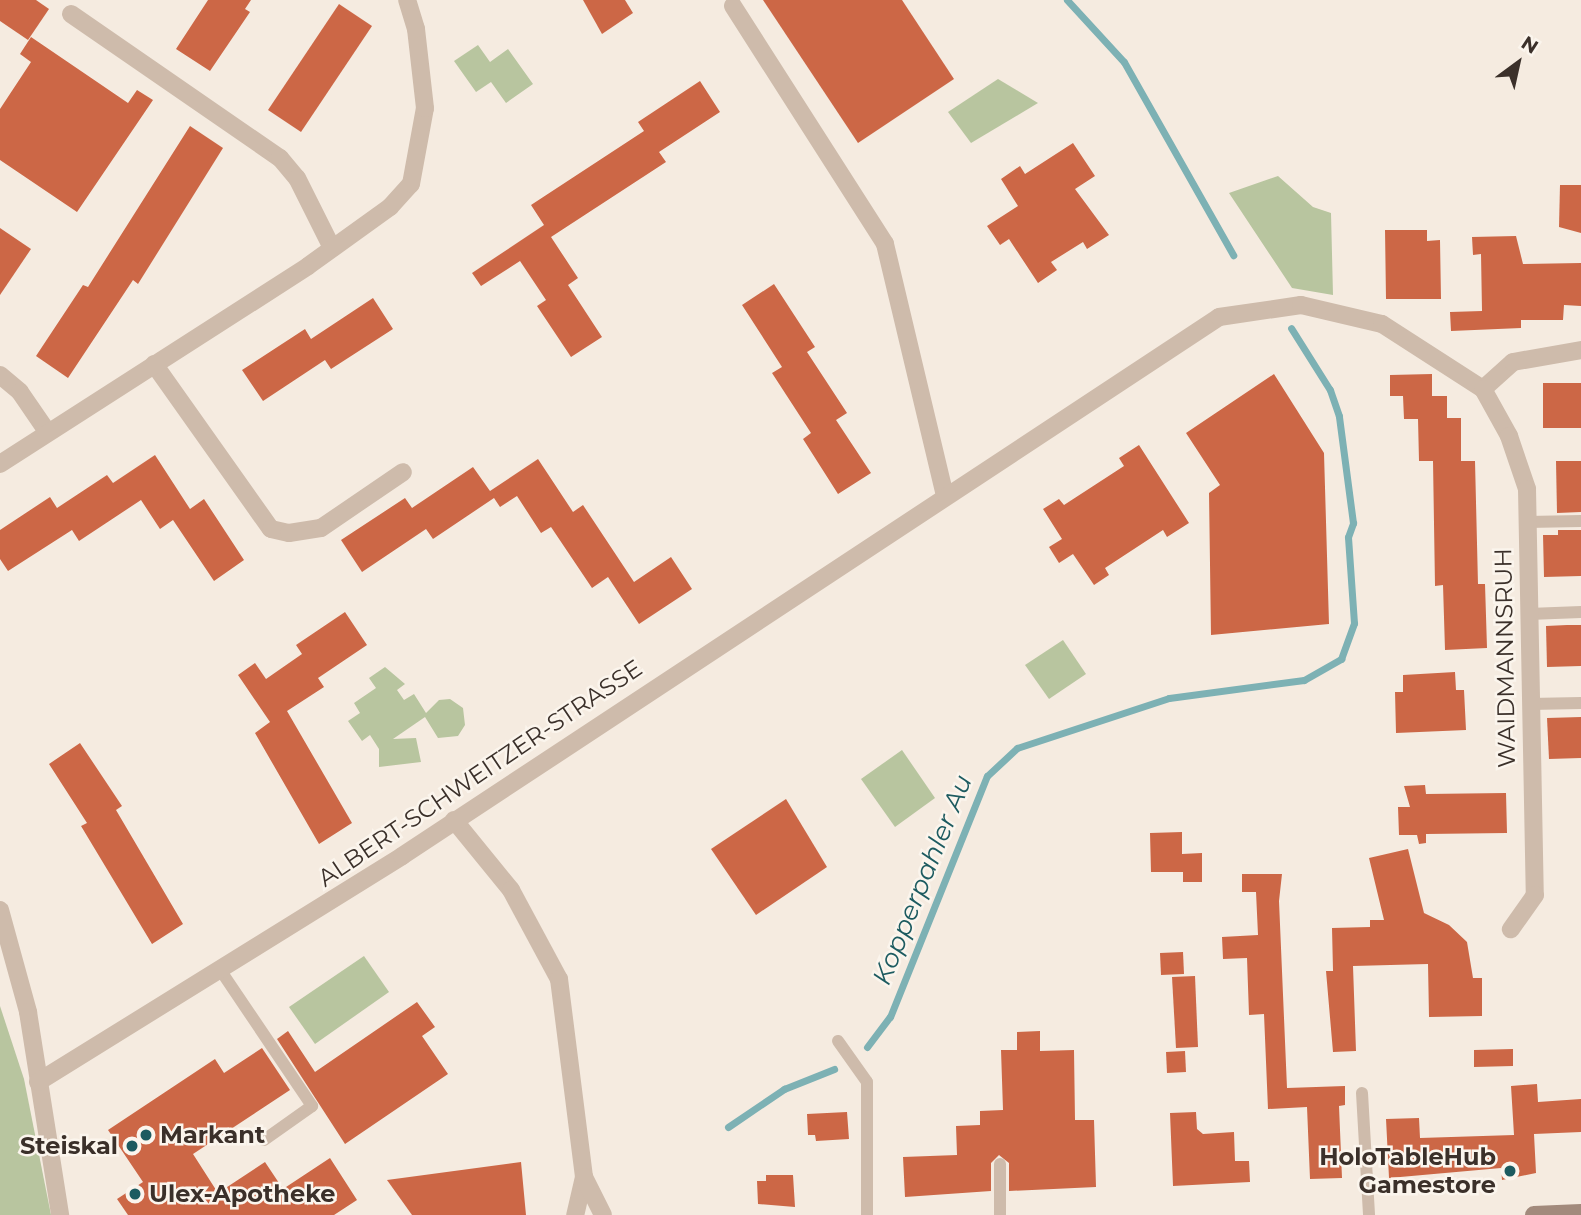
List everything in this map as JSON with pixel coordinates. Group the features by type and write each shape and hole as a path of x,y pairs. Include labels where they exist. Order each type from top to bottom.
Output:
{"street":[{"path":"0,464 47,430 332,248 390,207 414,174 425,97 407,0"},
{"path":"733,6 884,244 945,495"},
{"path":"71,14 281,158 297,178 332,248"},
{"name":"ALBERT-SCHWEITZER-STRASSE","path":"38,1082 221,971 1219,317 1301,304 1348,313 1411,339 1483,389"},
{"path":"1483,389 1513,362 1581,350"},
{"path":"155,363 271,529 289,533 321,528 403,472"},
{"path":"0,375 20,392 47,430"},
{"name":"WAIDMANNSRUH","path":"1483,389 1523,475 1527,522 1535,895 1511,929"},
{"path":"454,820 511,890 559,979 584,1177 603,1215"},
{"path":"0,910 28,1012 60,1215"},
{"path":"575,1215 584,1177"},
{"path":"1534,1215 1581,1213"}],"lane":[{"path":"1527,522 1581,521"},
{"path":"1529,614 1581,612"},
{"path":"1530,704 1581,703"},
{"path":"221,971 312,1106 264,1140"},
{"path":"838,1041 867,1082 867,1215"},
{"path":"1362,1093 1368,1215"},
{"path":"1000,1164 1000,1215"}],"green space":[{"path":"478,45 490,62 508,49 533,84 506,103 491,82 476,92 454,61"},
{"path":"998,79 1038,103 971,143 948,112"},
{"path":"1278,176 1313,207 1331,213 1333,295 1292,288 1229,193"},
{"path":"1063,640 1086,674 1049,699 1025,665"},
{"path":"385,667 405,684 397,690 404,700 414,694 426,713 439,700 450,699 463,708 465,725 458,736 438,738 425,717 393,739 416,738 421,762 379,767 379,749 370,735 362,741 348,721 360,713 354,703 376,688 369,678"},
{"path":"902,750 935,798 895,827 861,779"},
{"path":"364,956 389,992 315,1044 289,1007"},
{"path":"0,1006 24,1079 51,1215 0,1215"}],"building":[{"path":"0,0 36,0 49,9 28,40 0,21"},
{"path":"208,0 251,0 245,9 250,12 210,71 176,49"},
{"path":"583,0 625,0 633,13 602,34"},
{"path":"763,0 902,0 954,79 858,143"},
{"path":"339,4 372,26 301,132 268,110"},
{"path":"31,37 128,103 137,90 153,100 77,212 0,160 0,109 31,62 20,54"},
{"path":"700,81 720,112 659,152 666,162 551,237 578,278 568,285 602,337 571,357 537,306 546,300 520,261 481,286 472,273 544,225 531,205 644,131 638,122"},
{"path":"190,126 223,148 138,284 133,280 68,378 36,356 83,285 88,287"},
{"path":"1073,143 1095,176 1075,189 1109,235 1087,249 1083,242 1051,262 1057,270 1038,283 1009,239 1000,245 987,226 1018,206 1001,179 1020,166 1025,174"},
{"path":"1560,185 1581,185 1581,233 1559,227"},
{"path":"0,228 31,249 0,295"},
{"path":"1385,230 1427,230 1427,241 1440,240 1441,299 1386,299"},
{"path":"1516,236 1523,264 1581,263 1581,306 1564,305 1563,320 1521,320 1521,328 1451,331 1450,312 1482,311 1481,254 1473,255 1472,237"},
{"path":"774,284 815,347 807,352 847,413 836,420 871,473 838,494 803,439 811,433 772,373 782,367 742,305"},
{"path":"373,298 393,329 331,369 325,360 263,401 242,370 305,329 311,339"},
{"path":"1274,374 1324,453 1329,624 1211,635 1209,493 1220,485 1186,433"},
{"path":"1432,374 1432,396 1447,396 1447,418 1461,418 1461,461 1475,461 1478,584 1485,584 1487,648 1445,650 1443,585 1435,586 1433,461 1419,461 1418,419 1404,419 1403,396 1390,396 1390,375"},
{"path":"1543,383 1581,383 1581,428 1543,428"},
{"path":"1139,445 1189,523 1167,537 1163,530 1105,568 1109,575 1094,585 1073,554 1059,563 1049,547 1062,539 1043,509 1059,499 1064,505 1124,466 1119,458"},
{"path":"155,455 190,509 204,499 244,560 214,581 173,520 160,529 141,500 79,541 72,530 8,571 0,559 0,530 50,497 57,508 107,475 113,483"},
{"path":"538,459 573,512 583,505 634,582 671,557 692,589 639,624 608,577 592,588 551,527 541,533 517,496 500,507 494,498 433,539 426,529 362,572 341,540 405,498 412,508 473,467 490,491"},
{"path":"1556,461 1581,461 1581,512 1557,513"},
{"path":"1558,530 1581,530 1581,576 1544,577 1543,535 1558,535"},
{"path":"345,612 367,645 318,678 324,687 287,711 352,823 319,844 255,733 270,722 238,675 255,663 266,679 302,654 296,645"},
{"path":"1581,625 1581,666 1547,667 1546,626"},
{"path":"1455,672 1456,690 1464,690 1466,730 1396,733 1395,692 1403,692 1403,675"},
{"path":"1581,717 1581,758 1549,759 1547,718"},
{"path":"80,743 122,806 116,810 183,924 152,944 81,826 87,823 49,764"},
{"path":"1425,785 1426,794 1506,793 1507,833 1426,834 1426,843 1419,844 1417,835 1399,835 1398,807 1410,807 1404,786"},
{"path":"786,799 827,867 756,915 711,849"},
{"path":"1182,832 1182,854 1202,853 1202,882 1183,882 1183,872 1151,872 1150,833"},
{"path":"1408,849 1424,913 1449,925 1467,942 1473,978 1482,978 1482,1016 1429,1017 1428,964 1353,966 1356,1051 1333,1052 1326,971 1333,971 1332,928 1370,927 1370,920 1384,920 1369,858"},
{"path":"1242,874 1282,874 1279,901 1287,1088 1345,1086 1345,1105 1339,1106 1342,1178 1310,1179 1307,1107 1268,1109 1264,1014 1249,1015 1247,958 1223,959 1222,937 1258,935 1256,892 1242,892"},
{"path":"1183,952 1184,974 1161,975 1160,953"},
{"path":"1195,976 1198,1047 1176,1048 1172,977"},
{"path":"417,1002 435,1027 422,1036 448,1074 345,1144 277,1039 288,1031 315,1072"},
{"path":"1040,1031 1040,1051 1074,1050 1075,1120 1094,1120 1096,1187 1009,1191 1009,1163 999,1155 991,1163 991,1191 905,1197 903,1157 957,1155 956,1126 980,1125 980,1111 1003,1110 1001,1050 1017,1050 1017,1032"},
{"path":"262,1048 290,1090 193,1154 218,1193 265,1162 283,1189 330,1158 357,1200 334,1215 128,1215 117,1199 143,1182 108,1130 215,1059 224,1073"},
{"path":"1513,1049 1513,1066 1474,1067 1474,1050"},
{"path":"1185,1051 1186,1072 1167,1073 1166,1052"},
{"path":"1537,1084 1538,1102 1581,1099 1581,1132 1534,1134 1536,1173 1502,1180 1501,1168 1389,1178 1386,1119 1419,1118 1420,1138 1514,1135 1511,1086"},
{"path":"847,1112 849,1139 816,1141 815,1135 808,1135 807,1114"},
{"path":"1196,1112 1197,1129 1203,1134 1234,1132 1235,1161 1249,1161 1250,1182 1173,1186 1170,1113"},
{"path":"521,1162 526,1215 412,1215 387,1180"},
{"path":"766,1175 793,1175 795,1207 758,1204 757,1181 766,1181"}],"waterway":[{"name":"Kopperpahler Au","path":"1067,0 1124,62 1233,255"},
{"name":"Kopperpahler Au","path":"867,1047 890,1017 987,776 1017,748 1169,698 1304,680 1341,659 1354,623 1348,537 1353,523 1339,416 1330,390 1291,328"},
{"name":"Kopperpahler Au","path":"728,1127 784,1089 834,1069"}],"place":[{"name":"Markant","path":"146,1135"},
{"name":"Steiskal","path":"132,1146"},
{"name":"HoloTableHub Gamestore","path":"1510,1171"},
{"name":"Ulex-Apotheke","path":"135,1194"}]}
